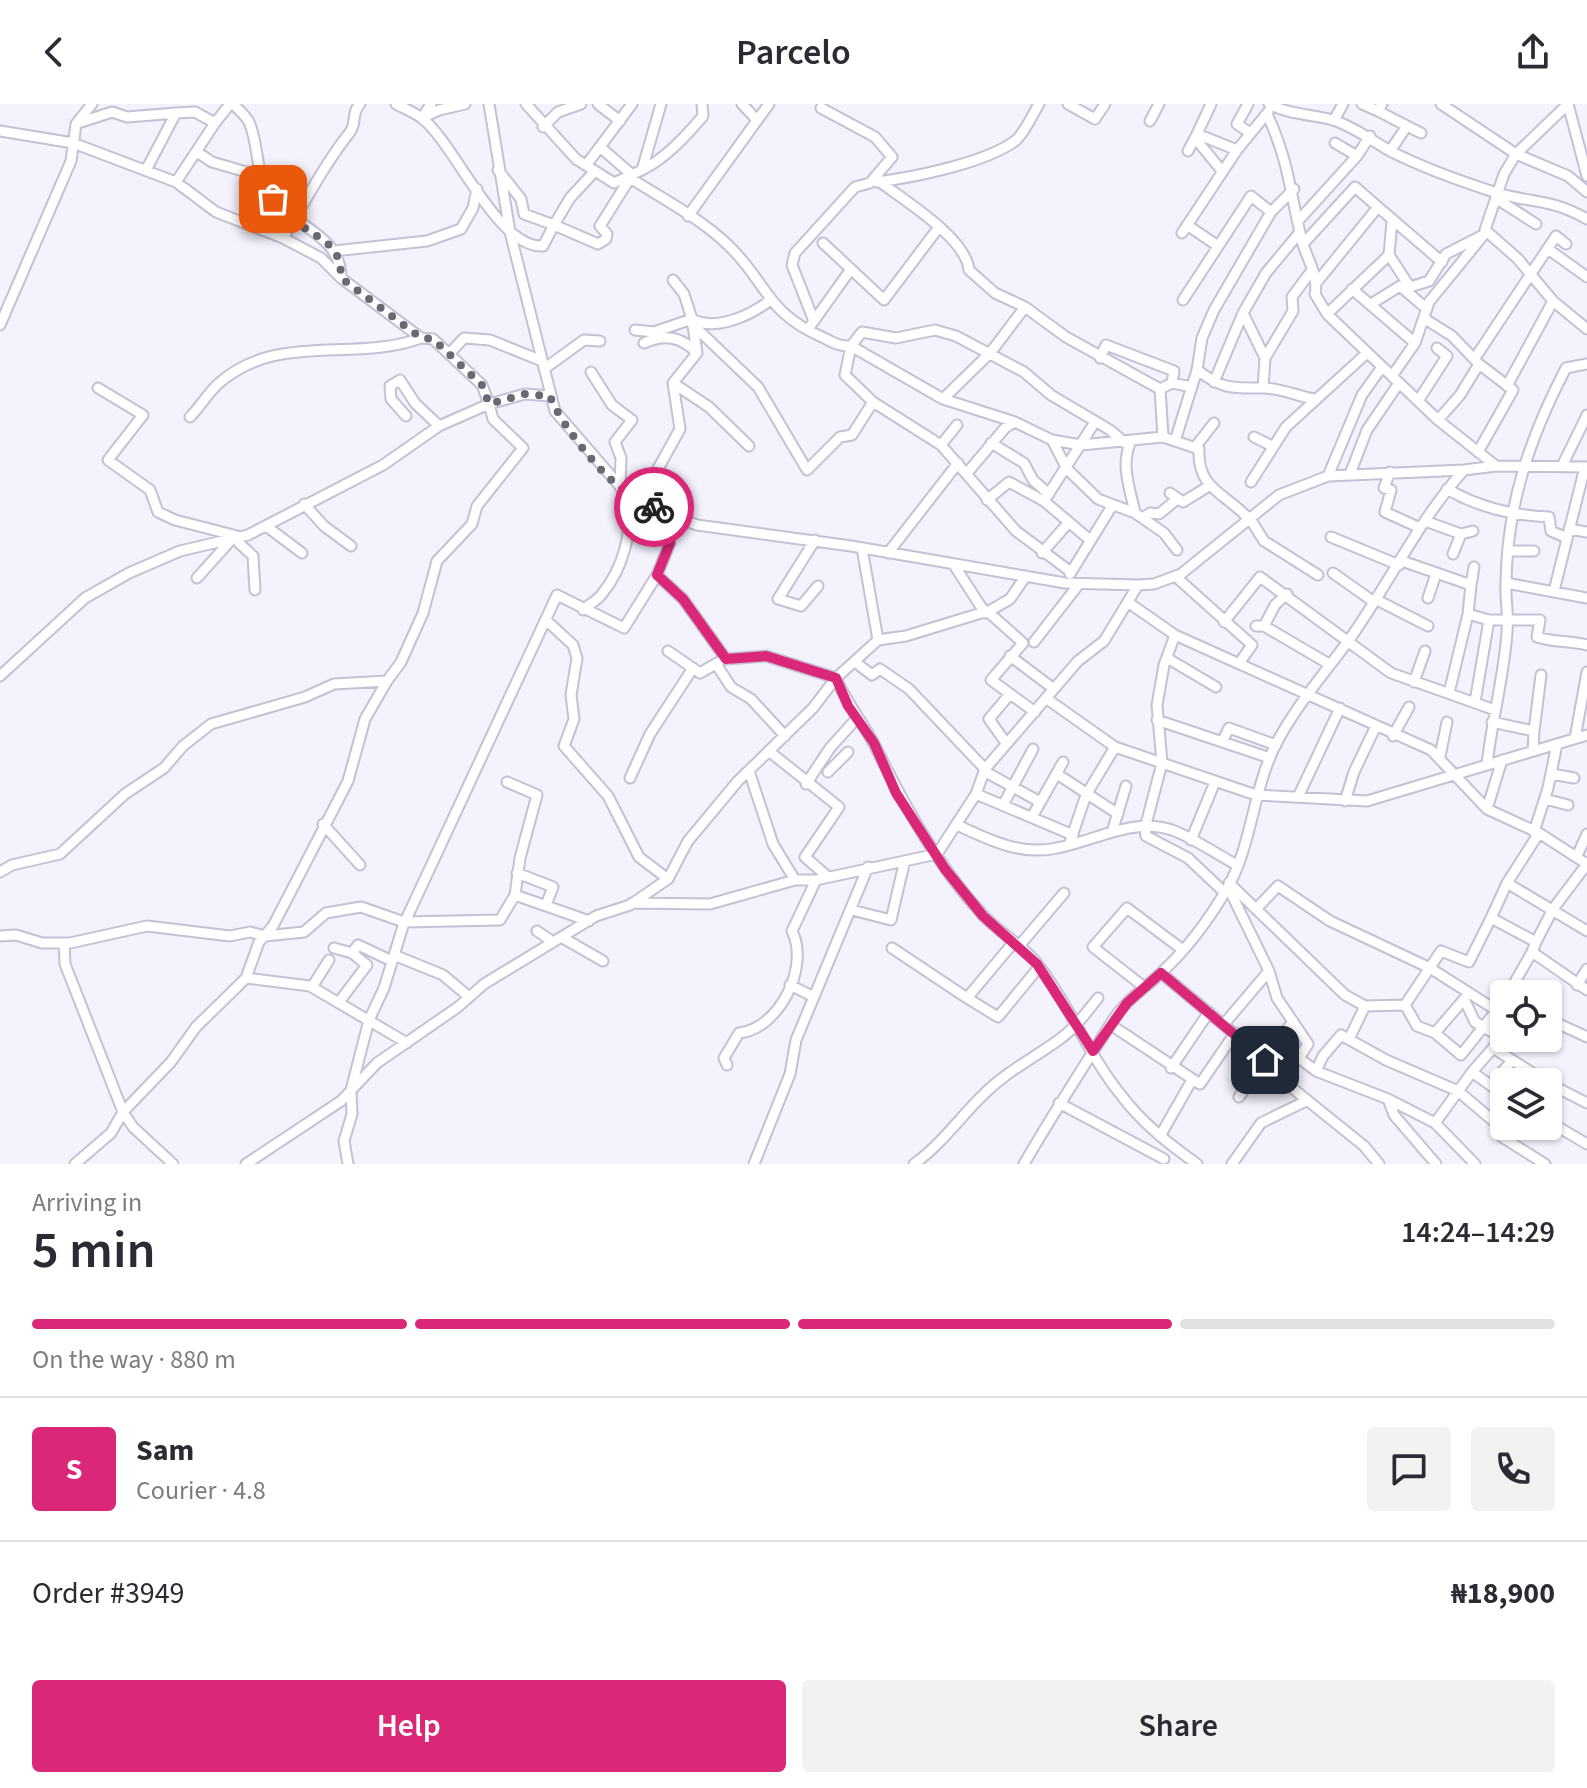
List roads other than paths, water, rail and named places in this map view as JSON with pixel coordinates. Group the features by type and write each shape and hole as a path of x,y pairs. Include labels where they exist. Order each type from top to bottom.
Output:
{"street":[{"path":"0,325 54,207 74,153 76,124 92,104"},
{"path":"176,182 231,104 249,122 260,176 273,199 303,227 315,231 334,251 341,263 341,278"},
{"path":"283,238 336,147 351,131 352,116 360,104"},
{"path":"396,104 422,118 510,232 542,247 591,168 600,147 632,104"},
{"path":"422,118 431,104"},
{"path":"422,118 465,104"},
{"path":"489,104 497,169 510,232 555,411 577,440 635,501 661,508 697,525 815,540 1065,583 1138,585 1154,584 1175,576 1279,495 1328,476 1496,466 1563,464 1586,467 1554,591"},
{"path":"492,128 497,104"},
{"path":"526,104 543,127 576,159 614,183 630,178 666,154 703,116 702,104"},
{"path":"543,127 558,112 581,104"},
{"path":"598,104 620,121"},
{"path":"642,170 661,104"},
{"path":"742,104 757,120"},
{"path":"688,216 769,104"},
{"path":"814,321 792,265 795,253 855,187 911,178 977,160 1017,140 1039,104"},
{"path":"1068,104 1095,119 1105,104"},
{"path":"1150,121 1159,104"},
{"path":"1188,151 1211,104"},
{"path":"1248,104 1237,124 1250,133"},
{"path":"1334,120 1343,104"},
{"path":"1362,104 1380,108 1421,133"},
{"path":"1441,104 1516,154 1568,176 1587,192"},
{"path":"1350,474 1367,430 1415,343 1426,314 1484,232 1504,174 1516,154 1568,104 1587,176"},
{"path":"821,108 875,137 892,157 875,182"},
{"path":"1218,246 1184,229 1269,108"},
{"path":"1269,108 1297,116 1334,120 1370,136 1390,151 1498,197 1536,224"},
{"path":"1269,108 1294,189 1303,244 1317,282"},
{"path":"76,124 112,112 127,117 195,112 215,123"},
{"path":"146,170 176,113"},
{"path":"1390,151 1407,126"},
{"path":"0,131 73,143 176,182 216,212 283,238 321,258 341,278 421,338"},
{"path":"1196,136 1237,150"},
{"path":"1196,136 1222,171"},
{"path":"1298,221 1357,156 1370,136"},
{"path":"1335,143 1357,156"},
{"path":"497,169 521,199 524,214 598,244 607,234 600,226 603,219 630,178 630,173 600,147"},
{"path":"197,152 212,162 260,176"},
{"path":"630,178 729,246 757,277 756,283 769,301 807,330 843,347 851,346 943,399 1015,422 1052,440 1081,445 1163,437 1196,446"},
{"path":"875,182 939,227 968,258 969,270 980,282 1025,307 1100,358 1160,389"},
{"path":"1303,244 1355,187 1442,262"},
{"path":"334,251 427,241 461,229 473,208 477,189"},
{"path":"1175,441 1197,370 1199,347 1214,310 1271,212 1294,189"},
{"path":"1183,300 1251,196 1271,212"},
{"path":"1498,197 1556,203 1586,215"},
{"path":"1378,207 1317,282 1315,294 1327,314 1367,353 1438,420 1496,466"},
{"path":"1392,221 1389,255 1410,287 1429,281 1446,254 1484,232"},
{"path":"823,243 884,300 939,227"},
{"path":"1214,382 1243,313 1266,273 1300,232"},
{"path":"1484,232 1530,273 1553,301 1587,329"},
{"path":"1438,420 1460,395 1530,273 1556,236 1566,244"},
{"path":"1548,249 1587,277"},
{"path":"1327,314 1389,255"},
{"path":"807,330 851,269"},
{"path":"1263,388 1265,358 1293,311 1292,297 1312,270"},
{"path":"583,610 603,593 621,564 635,501 680,429 673,383 697,353 684,294 673,280"},
{"path":"1371,304 1400,286 1477,361 1513,390 1478,452"},
{"path":"1352,289 1415,343"},
{"path":"644,343 658,334 692,322 749,316 769,301"},
{"path":"1507,386 1553,301"},
{"path":"943,399 991,352 1025,307"},
{"path":"1243,313 1265,358"},
{"path":"692,322 758,387 807,470 840,437 852,435 873,402"},
{"path":"635,330 687,342 697,353"},
{"path":"1071,572 1042,553 987,500 941,445 873,402 845,375 851,346 862,332 896,338 935,330 991,352 1128,442"},
{"path":"449,354 464,338 478,337 543,365"},
{"path":"75,1164 111,1133 123,1112 160,1075 196,1027 246,978 259,942 348,781 365,719 401,662 423,613 437,561 472,524 477,506 523,448 493,419 482,385 433,339 421,338 406,344 289,351 259,358 218,384 190,417"},
{"path":"543,365 584,340 600,341"},
{"path":"1100,358 1106,345 1174,371 1172,383"},
{"path":"1418,401 1447,356 1437,348"},
{"path":"1251,482 1272,446 1314,399 1367,353"},
{"path":"1487,764 1507,620 1511,514 1522,466 1539,419 1566,368 1587,364"},
{"path":"1328,476 1362,395 1382,367"},
{"path":"1197,370 1214,382 1245,391 1263,388 1314,399"},
{"path":"591,372 612,405 632,420 615,442 621,458 620,487"},
{"path":"406,416 391,399 390,386 400,380 415,403 439,426"},
{"path":"673,383 709,407 749,446"},
{"path":"1160,389 1172,383 1192,387"},
{"path":"98,388 143,415 108,460 150,490 158,512 236,538 253,556 255,590"},
{"path":"1160,389 1163,437"},
{"path":"0,676 85,598 180,551 236,538 266,526 383,465 439,426 489,404 525,394 550,396"},
{"path":"1563,464 1587,415"},
{"path":"967,473 991,443 1015,422"},
{"path":"1046,498 1095,422"},
{"path":"1214,423 1196,446 1198,469 1209,486 1248,517 1264,541 1318,575"},
{"path":"941,445 957,425"},
{"path":"1254,437 1272,446"},
{"path":"1052,440 1067,469 1098,499 1139,516 1164,533 1177,550"},
{"path":"1128,442 1127,485 1139,516"},
{"path":"991,443 1024,463 1046,498 1090,540"},
{"path":"888,553 958,463"},
{"path":"1024,1164 1059,1103 1111,1025 1144,987 1183,950 1227,887 1237,865 1256,795 1276,745 1307,692 1349,640 1422,524 1464,470"},
{"path":"1390,472 1384,488 1391,490 1385,512 1461,534 1473,531"},
{"path":"987,500 1009,482 1046,498"},
{"path":"1139,516 1159,514 1173,496 1183,502 1209,486"},
{"path":"1447,489 1473,504 1511,514 1549,517 1551,531 1587,532"},
{"path":"304,504 324,526 351,546"},
{"path":"1065,583 1112,506"},
{"path":"348,1164 344,1141 352,1114 351,1090 369,1020 404,922 557,595 624,628 657,575 670,543 661,508"},
{"path":"1042,553 1069,522"},
{"path":"266,526 302,553"},
{"path":"1453,554 1461,534"},
{"path":"1331,537 1471,585"},
{"path":"197,578 236,538"},
{"path":"815,540 778,599 801,606 818,586"},
{"path":"862,548 878,640"},
{"path":"1508,551 1534,551"},
{"path":"954,565 986,612 1023,643 991,680 1035,712"},
{"path":"1449,693 1468,614 1474,567"},
{"path":"1333,573 1375,600 1428,626"},
{"path":"1428,598 1436,574"},
{"path":"657,575 683,599 721,662 731,687 751,699 785,736"},
{"path":"246,1164 341,1101 377,1063 469,997 589,921 632,903 668,879 688,841 749,771 822,699 836,678 878,640 906,636 986,612 1010,599 1026,576"},
{"path":"1175,576 1252,645 1240,662"},
{"path":"1224,622 1260,577 1391,673 1495,710"},
{"path":"1506,583 1587,598"},
{"path":"1034,642 1079,584"},
{"path":"632,903 710,904 795,880 816,880 868,867 904,864 937,854 976,794 984,770 1078,661 1104,641 1138,585"},
{"path":"1287,594 1260,626 1329,664"},
{"path":"1129,603 1175,635 1307,692 1375,728 1440,756 1487,809 1536,832 1587,864 1553,909 1516,980"},
{"path":"1468,614 1489,620 1540,620 1537,637 1552,642 1564,638 1587,645"},
{"path":"546,620 573,645 577,658 571,695 574,719 564,746 608,796 639,857 668,879"},
{"path":"1475,702 1489,620"},
{"path":"1175,635 1167,658 1157,720 1162,763 1145,828 1146,836 1188,858 1257,908 1345,995 1365,1006 1405,1005"},
{"path":"668,651 700,673 721,662 766,656 836,678 874,743 896,793 983,916 1039,967 1078,1023 1118,1093 1160,1136 1197,1164"},
{"path":"1414,682 1425,651"},
{"path":"1010,656 1054,689"},
{"path":"1167,658 1216,687"},
{"path":"855,662 872,675 880,669 909,689 984,770 1040,802"},
{"path":"630,778 650,734 693,668"},
{"path":"1575,738 1587,672"},
{"path":"1533,751 1541,675"},
{"path":"0,872 12,865 60,854 125,794 164,768 183,746 211,724 305,697 334,684 387,681"},
{"path":"1006,743 989,719 1010,694"},
{"path":"1047,699 1115,747 1215,782 1256,795 1345,801 1367,801 1459,776 1487,764 1587,735"},
{"path":"1393,736 1409,707"},
{"path":"1298,797 1340,708"},
{"path":"806,784 830,748 857,718"},
{"path":"1157,720 1270,758"},
{"path":"1440,756 1447,722"},
{"path":"1492,722 1534,731"},
{"path":"1223,740 1229,728 1276,745"},
{"path":"1345,801 1354,772 1375,728"},
{"path":"1405,1005 1441,951 1469,962 1507,883 1536,832 1557,744"},
{"path":"1071,840 1086,795 1115,747"},
{"path":"828,772 845,756 830,748"},
{"path":"1003,805 1033,749"},
{"path":"770,752 806,784 839,807 805,857 828,877"},
{"path":"1487,809 1502,760"},
{"path":"1032,817 1063,762"},
{"path":"749,771 773,844 795,880"},
{"path":"1057,774 1118,814"},
{"path":"1552,774 1574,778"},
{"path":"0,936 16,935 42,943 64,943 147,926 265,936 304,932 326,913 361,907 404,922 500,920 515,895 517,873 537,795 507,782"},
{"path":"1191,840 1215,782"},
{"path":"1112,832 1126,786"},
{"path":"976,794 1032,817 1071,840"},
{"path":"1545,799 1568,805"},
{"path":"323,824 360,865"},
{"path":"957,825 996,843 1025,850 1129,827 1170,830 1237,865"},
{"path":"1577,856 1587,834"},
{"path":"852,910 891,920 904,864"},
{"path":"754,1164 814,997 868,867"},
{"path":"517,873 553,887 546,905"},
{"path":"727,1065 724,1058 730,1044 739,1033 753,1031 767,1023 790,985 799,947 792,931 816,880"},
{"path":"1507,883 1587,931"},
{"path":"1257,908 1278,886 1330,921 1430,968 1464,996 1490,1007"},
{"path":"1227,887 1269,971 1277,998 1308,1044 1299,1058 1316,1071 1388,1099 1435,1123 1475,1164"},
{"path":"967,998 1064,893"},
{"path":"515,895 589,921"},
{"path":"1144,987 1093,947 1127,908 1183,950"},
{"path":"1491,918 1534,947 1577,985 1587,990"},
{"path":"537,931 603,961"},
{"path":"64,943 65,964 123,1112 173,1164"},
{"path":"352,953 358,945 443,975 469,997"},
{"path":"334,948 352,953 367,965 339,1002"},
{"path":"892,948 998,1017 1039,967"},
{"path":"312,987 329,960"},
{"path":"1577,985 1587,969"},
{"path":"1224,1024 1269,971"},
{"path":"1161,973 1235,1033 1306,1101 1364,1146 1379,1164"},
{"path":"246,978 267,978 312,987 407,1043"},
{"path":"790,985 814,997"},
{"path":"1464,996 1475,1022 1490,1030"},
{"path":"1435,1033 1464,996"},
{"path":"914,1164 937,1148 984,1094 1025,1059 1059,1040 1078,1023 1098,998"},
{"path":"1405,1005 1417,1026 1435,1033 1461,1055 1490,1021"},
{"path":"1349,1039 1365,1006"},
{"path":"1171,1068 1209,1012"},
{"path":"1239,1097 1293,1021"},
{"path":"1111,1025 1171,1068 1200,1084 1235,1033"},
{"path":"1562,1025 1587,1037"},
{"path":"1316,1071 1323,1056 1341,1035 1458,1091 1497,1124 1502,1137 1545,1164"},
{"path":"1435,1123 1490,1051"},
{"path":"1499,1052 1524,1068"},
{"path":"1506,1068 1512,1061"},
{"path":"1472,1072 1490,1085"},
{"path":"1160,1136 1192,1080"},
{"path":"1562,1090 1587,1103"},
{"path":"1388,1099 1394,1115 1436,1164"},
{"path":"1232,1164 1261,1123 1306,1101"},
{"path":"1059,1103 1163,1162 1172,1146"},
{"path":"1562,1129 1587,1144"}]}
